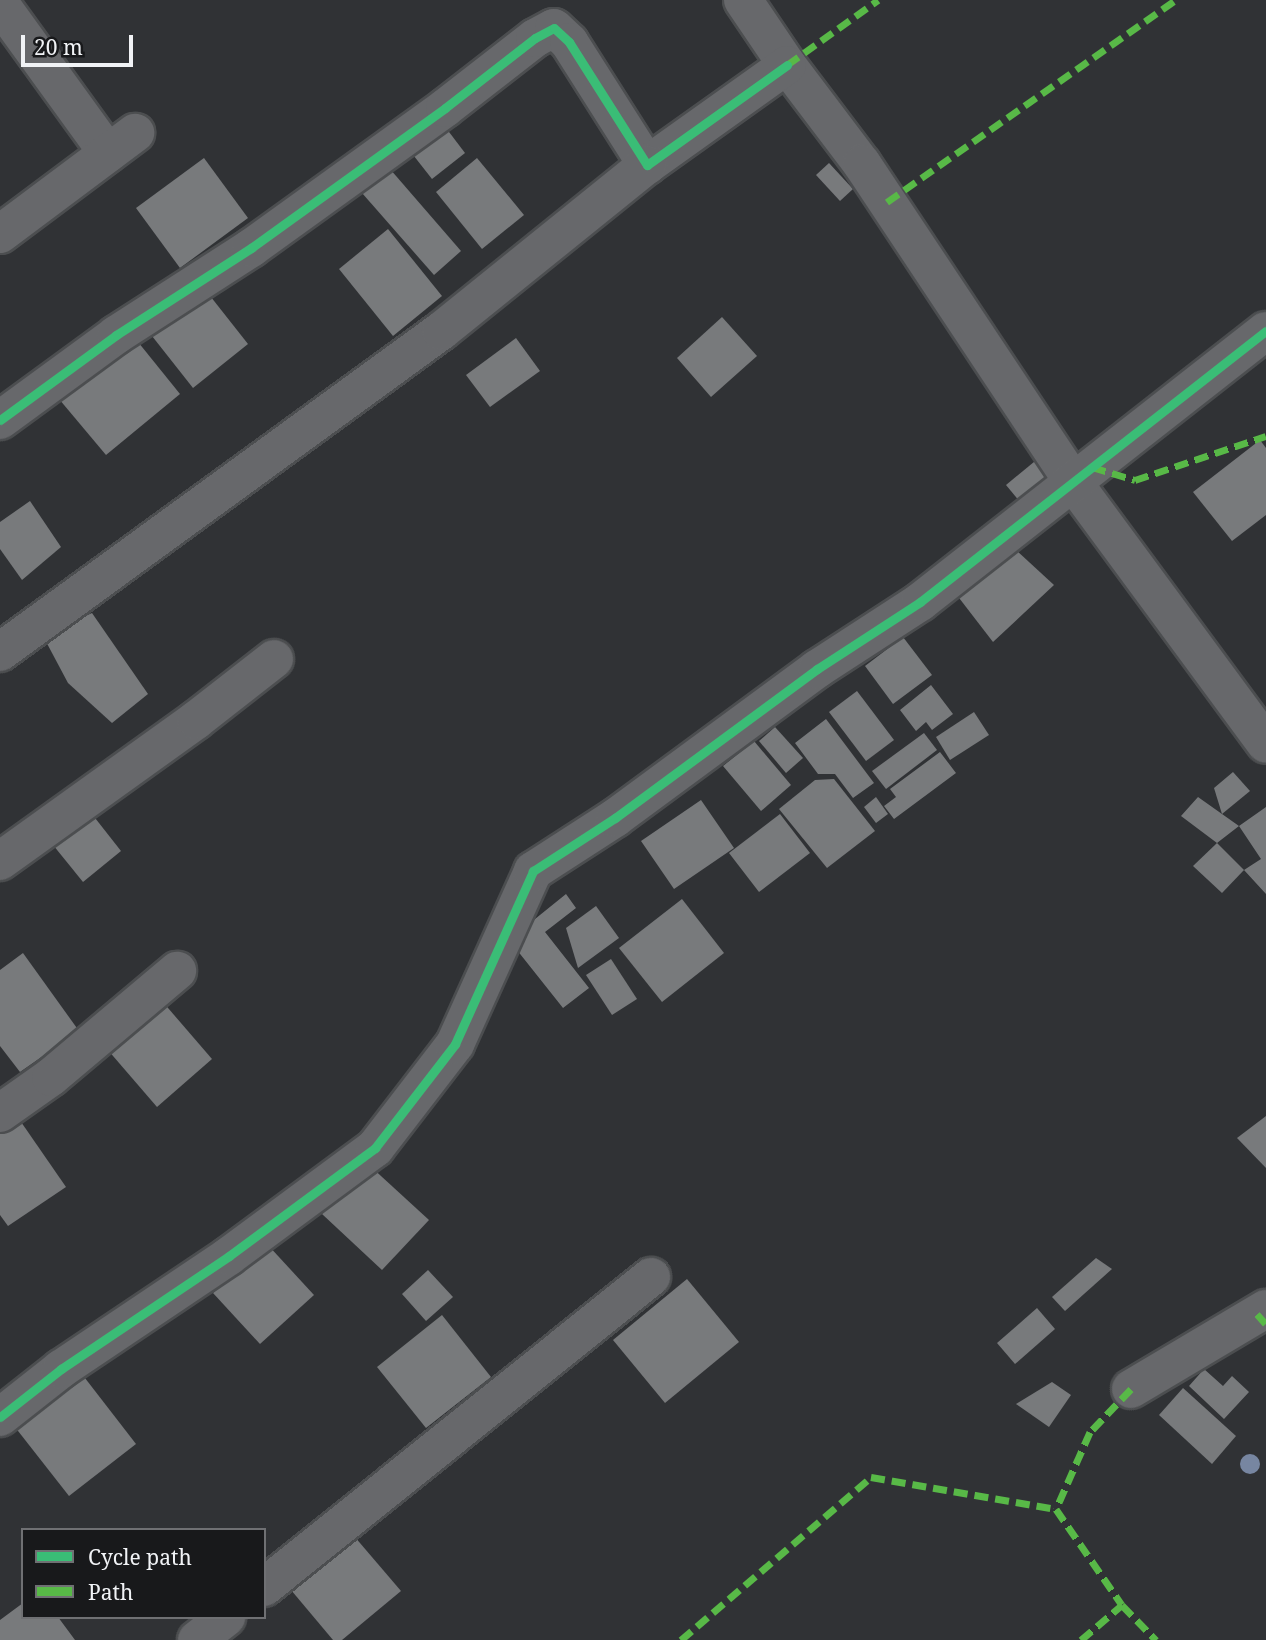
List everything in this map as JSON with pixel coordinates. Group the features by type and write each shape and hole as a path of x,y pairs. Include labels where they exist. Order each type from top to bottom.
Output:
{"street":[{"path":"743,0 787,65 862,164 1073,482 1266,744"},
{"path":"0,4 121,143 0,234"},
{"path":"0,420 116,335 251,248 445,108 536,38 554,28 569,42 647,165"},
{"path":"0,652 441,331 647,165 787,65"},
{"path":"0,1416 61,1369 229,1256 375,1148 455,1044 533,871 615,818 817,669 920,602 1266,331"},
{"path":"0,861 196,720 274,659"},
{"path":"0,1113 51,1077 177,971"},
{"path":"266,1585 651,1277"},
{"path":"1131,1389 1266,1308"},
{"path":"197,1640 223,1619"}],"building":[{"path":"443,124 465,153 432,179 410,151"},
{"path":"204,158 248,218 180,268 136,208"},
{"path":"477,158 524,215 482,249 436,192"},
{"path":"829,163 853,189 840,201 816,175"},
{"path":"390,169 461,251 434,275 362,193"},
{"path":"388,229 442,296 393,336 339,269"},
{"path":"207,292 248,344 193,388 152,336"},
{"path":"722,317 757,356 711,397 677,358"},
{"path":"134,337 180,394 106,455 59,399"},
{"path":"516,338 540,371 490,407 466,375"},
{"path":"1260,440 1266,448 1266,515 1232,541 1193,492"},
{"path":"1040,457 1054,475 1020,502 1006,485"},
{"path":"30,501 61,547 22,580 0,549 0,522"},
{"path":"1002,537 1054,585 993,642 946,581"},
{"path":"92,613 148,694 112,723 68,683 43,636"},
{"path":"903,637 932,675 893,704 865,666"},
{"path":"931,685 953,714 932,730 926,722 916,731 900,710"},
{"path":"857,691 894,740 866,761 829,712"},
{"path":"974,712 989,735 950,760 936,737"},
{"path":"826,719 874,783 853,798 835,774 818,774 795,743"},
{"path":"775,727 803,758 786,773 759,741"},
{"path":"924,733 937,750 886,789 872,771"},
{"path":"754,741 791,785 761,811 723,766"},
{"path":"940,752 956,773 894,819 884,806 896,797 890,789"},
{"path":"1233,772 1250,791 1222,814 1214,788"},
{"path":"834,779 875,831 827,868 779,809 815,780"},
{"path":"876,797 888,814 876,823 864,807"},
{"path":"1198,797 1239,826 1217,843 1181,816"},
{"path":"701,800 734,848 674,889 641,841"},
{"path":"1266,807 1266,894 1244,870 1261,859 1239,826"},
{"path":"88,809 121,851 83,882 49,840"},
{"path":"780,814 810,853 759,892 729,853"},
{"path":"1217,843 1244,870 1222,893 1193,866"},
{"path":"566,894 576,908 545,932 589,988 563,1008 509,940"},
{"path":"682,899 724,953 662,1002 619,948"},
{"path":"596,906 619,938 578,968 566,928"},
{"path":"23,953 79,1031 20,1072 0,1046 0,970"},
{"path":"611,959 637,999 612,1015 586,975"},
{"path":"162,1001 212,1059 157,1107 107,1049"},
{"path":"1266,1116 1266,1168 1237,1138"},
{"path":"19,1119 66,1187 8,1226 0,1215 0,1132"},
{"path":"369,1165 429,1220 382,1270 322,1214"},
{"path":"267,1244 314,1295 260,1344 213,1293"},
{"path":"1096,1258 1112,1269 1065,1311 1052,1297"},
{"path":"428,1270 453,1297 426,1321 402,1294"},
{"path":"687,1279 739,1342 665,1403 613,1340"},
{"path":"1037,1308 1055,1329 1015,1364 997,1343"},
{"path":"442,1315 491,1377 426,1428 377,1367"},
{"path":"78,1369 136,1444 69,1496 11,1422"},
{"path":"1204,1369 1223,1386 1232,1376 1249,1392 1224,1419 1189,1386"},
{"path":"1052,1382 1071,1395 1049,1427 1016,1404"},
{"path":"1183,1388 1236,1436 1212,1464 1159,1415"},
{"path":"354,1536 401,1591 342,1640 333,1640 291,1590"},
{"path":"21,1604 21,1619 59,1619 75,1640 0,1640 0,1620"}],"marked path":[{"path":"787,65 878,0"},
{"path":"887,202 1175,0"},
{"path":"1092,467 1135,480 1266,436"},
{"path":"1257,1314 1266,1324"},
{"path":"1131,1389 1090,1432 1056,1509 1122,1605 1156,1640"},
{"path":"681,1640 871,1477 1056,1509"},
{"path":"1081,1640 1122,1605"}],"cycle path":[{"path":"0,420 116,335 251,248 445,108 535,38 554,28 569,42 647,165 787,65"},
{"path":"0,1417 61,1369 229,1256 375,1148 455,1044 533,871 615,818 817,669 920,602 1266,331"}]}
